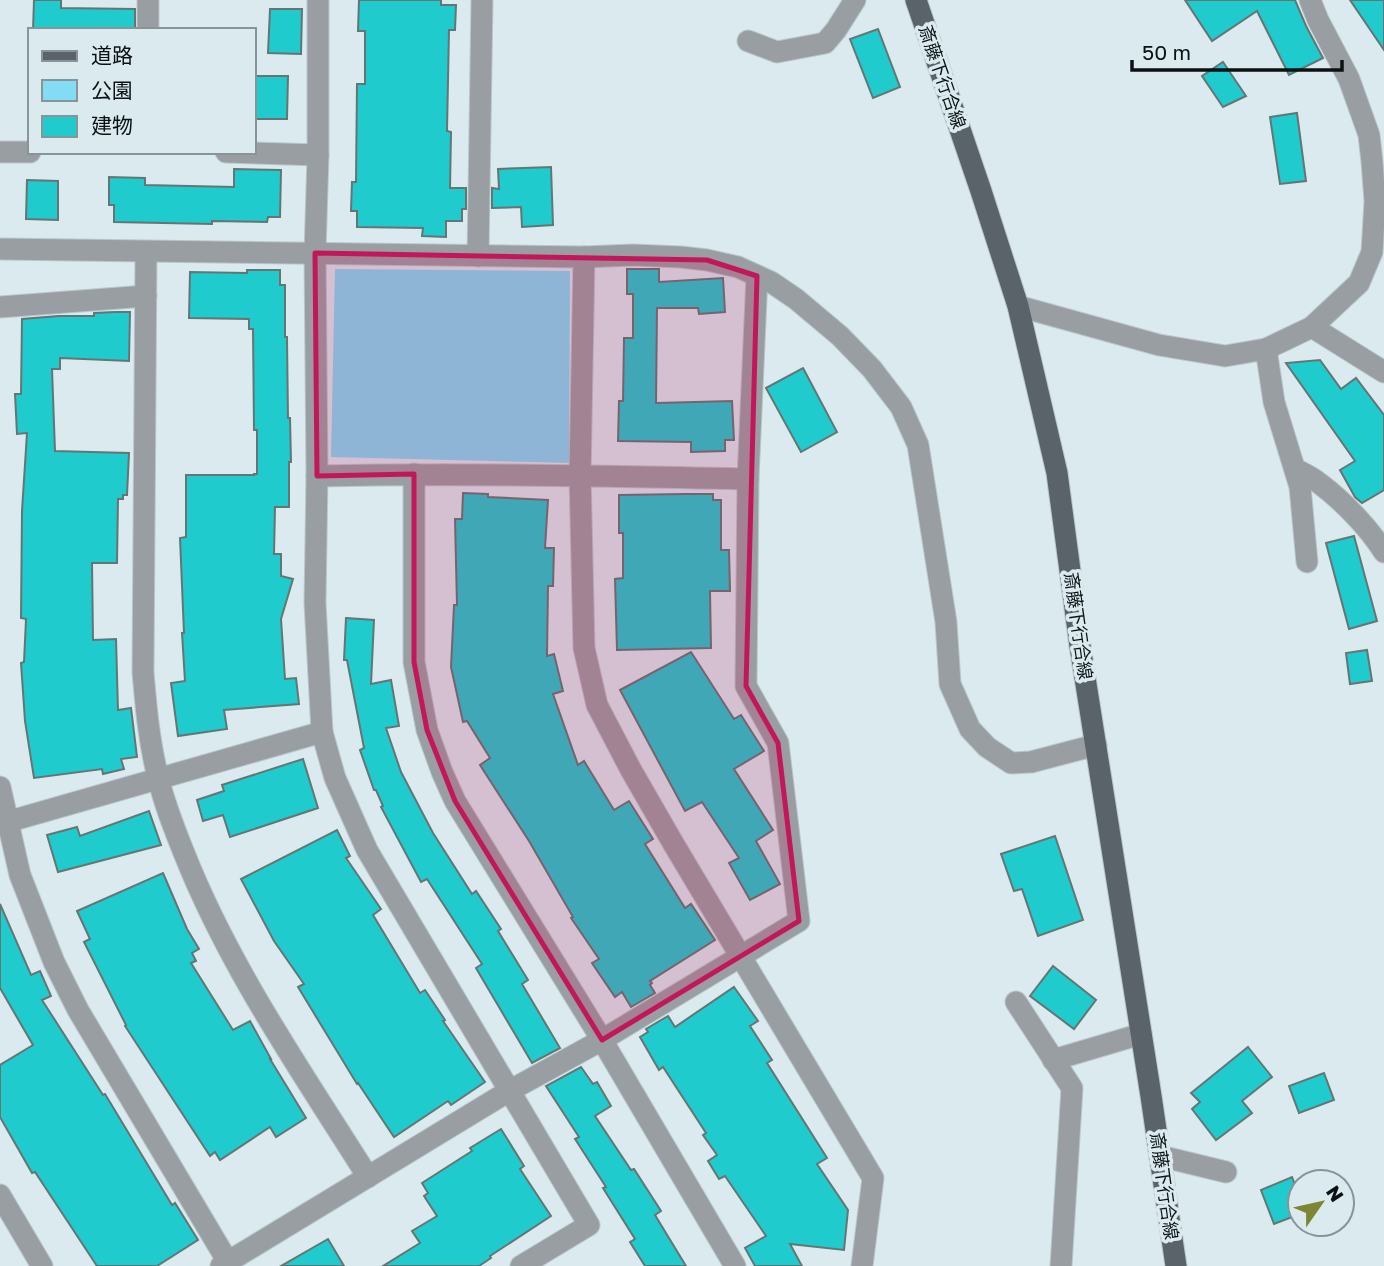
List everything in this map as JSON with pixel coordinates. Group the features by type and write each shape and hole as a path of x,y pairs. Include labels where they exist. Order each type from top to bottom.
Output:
{"main road":[{"name":"斎藤下行合線","path":"916,0 1018,306 1057,473 1080,646 1176,1266"}],"street":[{"path":"148,0 149,28"},
{"path":"318,0 315,253 317,476 314,603 322,732 335,778 368,850 589,1225 521,1266"},
{"path":"478,256 482,0"},
{"path":"748,41 777,51 825,43 855,0"},
{"path":"1018,306 1159,345 1225,356 1266,349 1312,327 1359,283 1372,252 1379,222 1375,201 1378,149 1369,135 1349,79 1310,0"},
{"path":"0,152 28,152"},
{"path":"256,153 317,155"},
{"path":"0,249 583,257 633,255 707,260 738,267 771,282 841,337 872,369 901,407 918,445 946,622 950,684 970,729 987,747 1011,763 1031,762 1096,745"},
{"path":"146,252 143,672 148,729 158,778 198,888 227,946 257,1001 368,1177"},
{"path":"583,257 580,475 584,648 597,705 631,770 740,958 873,1178 862,1266"},
{"path":"0,787 4,823 20,875 54,962 78,1010 225,1264 509,1091 601,1040 799,921 778,743 746,686 748,479 757,276"},
{"path":"0,307 146,296"},
{"path":"1312,327 1384,372"},
{"path":"1266,349 1274,402 1300,487 1307,562"},
{"path":"1295,469 1319,482 1352,513 1384,552"},
{"path":"414,474 414,662 427,730 442,772 456,801 735,1266"},
{"path":"317,476 580,475 748,479"},
{"path":"4,823 322,732"},
{"path":"1016,1002 1072,1088 1061,1266"},
{"path":"1054,1060 1141,1034"},
{"path":"1160,1156 1226,1172"},
{"path":"0,1195 42,1266"}],"highlighted area":[{"path":"315,253 707,260 757,276 746,686 778,743 799,921 602,1040 455,801 427,730 414,662 414,474 317,476"}],"green space":[{"path":"335,269 570,271 569,463 331,457"}],"building":[{"path":"34,0 61,0 61,8 135,9 135,28 33,28"},
{"path":"359,0 441,0 441,5 456,5 455,30 449,30 447,131 451,132 450,188 466,188 466,209 462,209 462,221 446,221 446,237 422,236 423,228 357,227 357,211 351,211 352,182 356,182 357,84 365,84 365,31 358,31"},
{"path":"1185,0 1295,0 1323,58 1289,75 1257,11 1212,41"},
{"path":"1350,0 1384,0 1384,50"},
{"path":"270,9 302,9 301,54 268,53"},
{"path":"878,29 900,87 873,98 850,39"},
{"path":"1223,62 1246,96 1223,107 1202,76"},
{"path":"256,76 288,76 287,119 256,119"},
{"path":"1297,113 1306,181 1280,184 1270,117"},
{"path":"551,167 553,225 522,227 521,207 492,208 492,188 499,189 498,169"},
{"path":"234,169 281,170 280,217 268,217 267,222 212,221 212,224 114,222 114,205 109,205 109,177 145,178 145,185 234,187"},
{"path":"27,180 58,181 58,220 26,219"},
{"path":"627,269 659,269 659,282 723,278 725,312 699,314 698,308 657,308 656,403 732,401 734,440 725,440 725,451 691,452 691,442 618,441 619,401 623,401 624,338 633,338 633,294 627,294"},
{"path":"247,270 280,270 280,285 285,285 291,462 289,507 275,507 274,554 281,554 281,576 293,579 281,619 285,679 296,678 299,704 224,710 227,729 178,736 171,683 185,681 180,538 186,537 186,475 257,474 253,329 249,329 249,319 189,318 190,272 247,273"},
{"path":"130,312 129,361 60,358 60,369 52,369 55,451 129,453 127,495 118,499 117,563 92,563 93,640 116,639 118,710 131,708 137,757 121,759 124,769 103,774 102,769 34,778 25,721 21,663 24,662 26,619 21,618 22,511 27,433 17,434 15,394 21,394 22,319"},
{"path":"1320,360 1341,389 1356,378 1384,415 1384,490 1362,503 1355,497 1340,470 1355,461 1286,363"},
{"path":"803,368 837,432 801,452 766,388"},
{"path":"463,493 548,500 545,548 554,548 553,586 548,586 547,656 554,654 563,691 553,694 578,765 584,761 614,810 629,801 653,839 645,844 685,908 691,904 715,940 650,981 655,993 631,1007 622,992 615,997 592,963 599,959 571,918 573,917 529,841 480,765 490,758 467,721 463,722 451,667 454,605 457,605 455,519 462,519"},
{"path":"713,494 713,500 721,500 721,550 729,550 730,591 710,591 711,648 617,650 615,579 623,578 623,533 619,533 619,495"},
{"path":"1354,536 1377,621 1349,629 1326,543"},
{"path":"346,618 374,620 371,684 391,680 399,726 386,728 401,772 433,833 472,894 476,891 501,929 498,931 528,980 522,984 560,1048 532,1063 476,968 482,964 427,879 421,882 381,807 383,806 374,790 360,750 364,748 347,660 344,660"},
{"path":"1367,650 1372,681 1350,684 1346,653"},
{"path":"691,652 734,719 741,715 764,751 734,769 773,830 756,841 780,884 750,900 729,863 739,858 702,802 685,811 620,690"},
{"path":"303,759 318,808 230,837 223,815 203,821 197,800 224,791 222,785"},
{"path":"149,811 161,845 58,872 47,835 77,827 80,836"},
{"path":"337,830 350,856 346,858 381,909 373,915 420,993 425,990 485,1082 451,1105 448,1101 394,1137 357,1084 298,987 304,984 274,941 241,879"},
{"path":"1055,836 1083,920 1038,936 1022,889 1014,891 1001,854"},
{"path":"163,873 187,929 199,949 192,953 196,961 191,963 233,1030 250,1021 306,1118 276,1137 270,1127 220,1160 215,1152 210,1156 125,1026 84,942 90,939 77,911"},
{"path":"0,904 31,975 40,971 51,996 42,1000 103,1095 105,1094 172,1205 175,1203 198,1240 157,1266 97,1266 35,1172 32,1173 0,1117 0,1065 33,1045 0,988"},
{"path":"1053,966 1096,1000 1074,1029 1030,996"},
{"path":"734,987 758,1021 750,1026 772,1060 767,1063 827,1158 817,1164 848,1210 844,1250 790,1244 802,1266 755,1266 745,1248 766,1236 725,1176 719,1179 708,1161 717,1155 703,1135 706,1133 663,1067 659,1070 640,1037 648,1032 646,1029 668,1016 675,1027"},
{"path":"1248,1047 1272,1077 1242,1101 1252,1113 1216,1140 1192,1109 1200,1102 1191,1093"},
{"path":"581,1067 593,1084 597,1082 611,1106 595,1116 661,1211 655,1215 686,1266 645,1266 630,1242 635,1239 575,1139 579,1137 546,1086"},
{"path":"1324,1073 1334,1100 1299,1113 1289,1086"},
{"path":"501,1129 524,1166 520,1169 551,1216 479,1266 383,1266 420,1243 412,1231 437,1216 424,1196 428,1193 422,1183"},
{"path":"1286,1180 1286,1219 1274,1224 1261,1190"},
{"path":"328,1239 344,1266 281,1266"}]}
